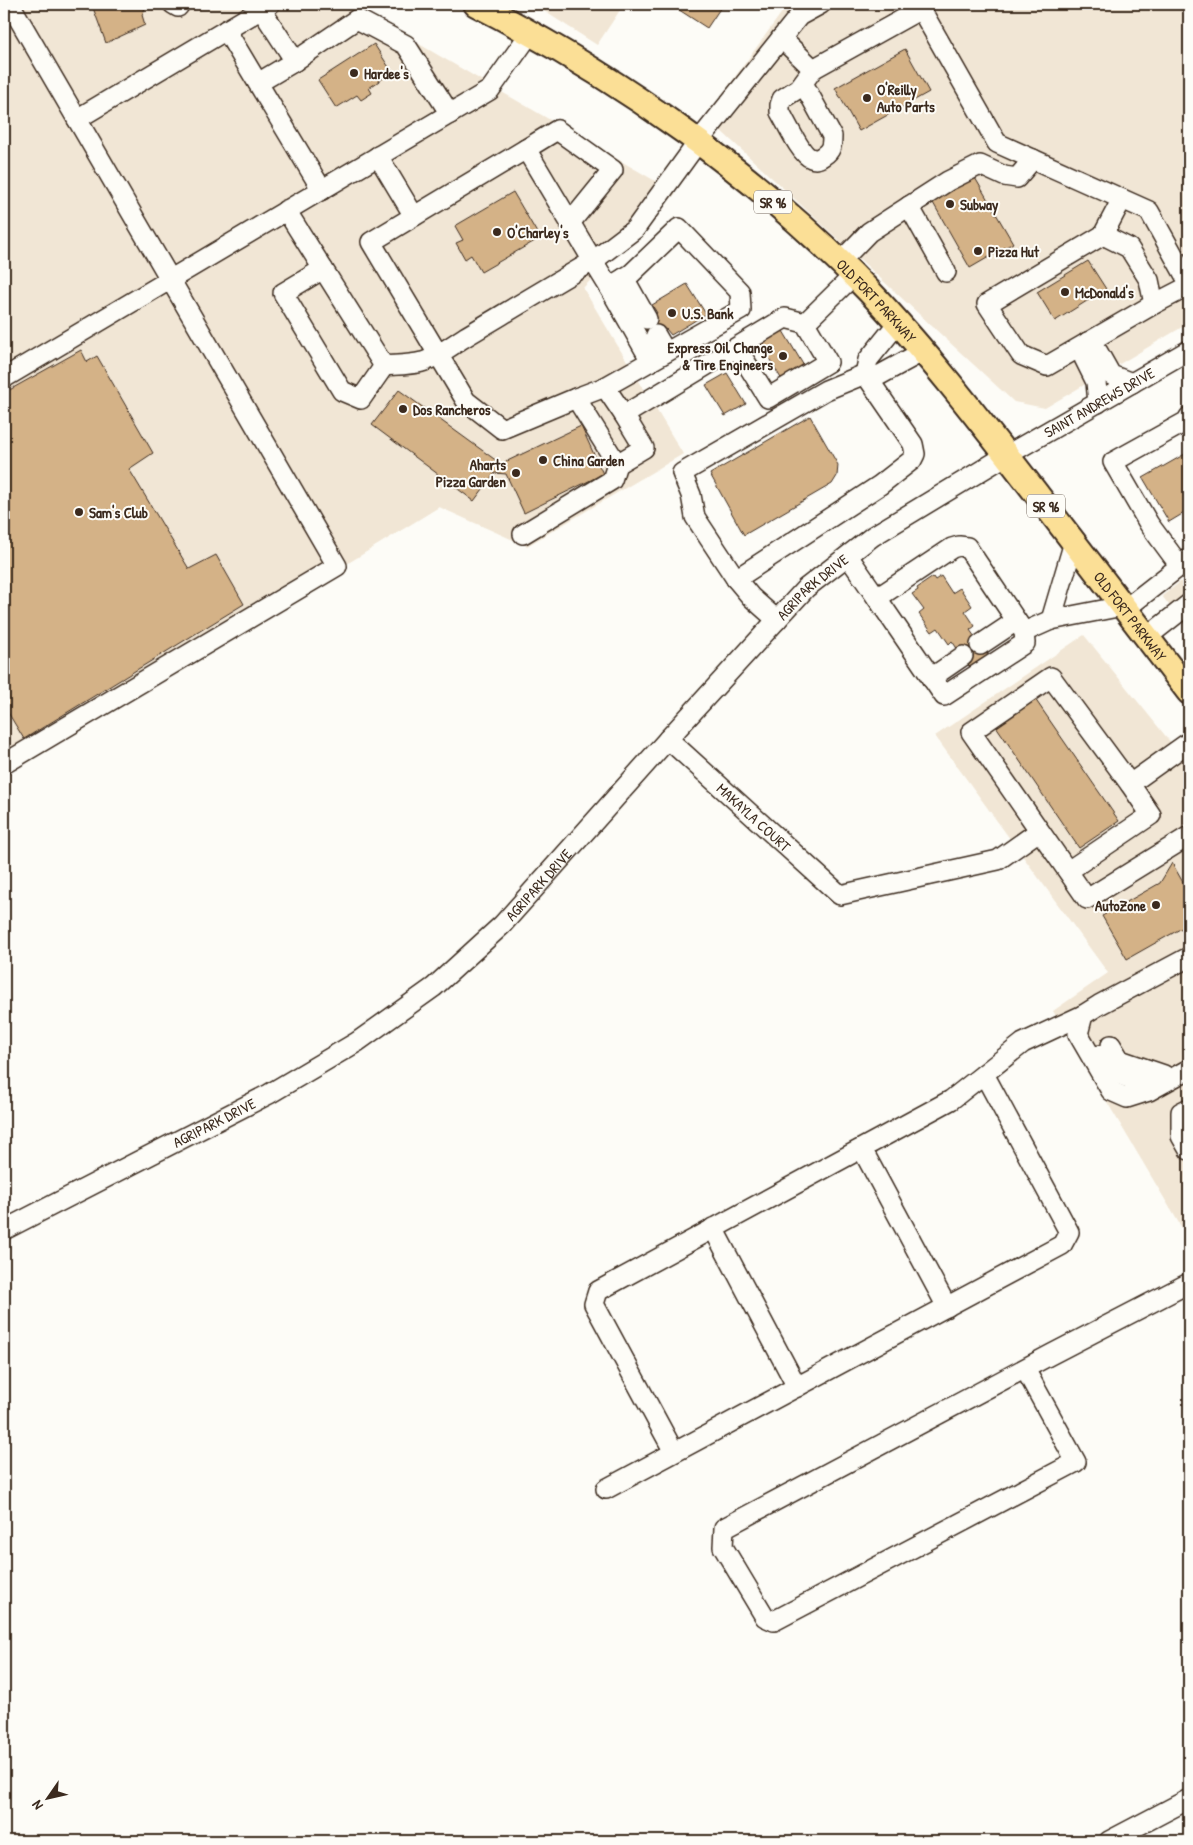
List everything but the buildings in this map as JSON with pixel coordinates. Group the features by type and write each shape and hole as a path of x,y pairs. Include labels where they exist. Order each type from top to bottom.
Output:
{"main road":[{"name":"OLD FORT PARKWAY","path":"476,4 531,32 625,90 698,142 780,207 868,291 948,379 1189,692"}],"street":[{"path":"4,764 338,566 10,4"},
{"path":"173,4 178,7 180,4"},
{"path":"323,268 283,293 342,391 361,399 384,366 424,362 593,261 635,229 698,142 799,16 821,4"},
{"path":"77,119 266,6 295,61"},
{"path":"781,38 808,76 920,6 997,143 1149,211 1189,283"},
{"path":"258,83 295,61 357,19 406,45 450,114"},
{"path":"226,30 322,190"},
{"path":"4,378 490,90 531,32"},
{"path":"570,223 613,170 557,130 371,242 466,401 502,429 605,387 742,310 740,292 679,228 631,274 617,283"},
{"path":"526,149 593,261 617,283 652,327 658,357"},
{"path":"378,156 414,216"},
{"path":"805,323 846,270 869,232 948,181 980,165 1004,176 1017,178 1033,159"},
{"path":"1122,199 1103,235 987,304 1021,355 1047,366 1189,286"},
{"path":"908,206 946,272"},
{"path":"286,210 384,366"},
{"path":"1103,235 1129,248 1149,280 1154,304"},
{"path":"617,283 658,357"},
{"path":"624,416 785,318 805,323 828,362 768,398 738,348"},
{"path":"736,579 880,485 912,460 915,454 913,444 865,374 868,360 898,324"},
{"path":"1088,342 1098,352 1111,375 1132,383"},
{"path":"1088,342 1084,358 1096,382 1098,402"},
{"name":"SAINT ANDREWS DRIVE","path":"1006,455 1189,350"},
{"path":"778,620 750,597 695,517 690,494 682,473 826,390 865,374 878,376 922,352"},
{"path":"523,534 612,480 617,464 644,448 605,387"},
{"path":"576,398 617,464"},
{"path":"980,645 1020,627 1124,607 1185,562 1149,524 1113,462 1189,420"},
{"name":"AGRIPARK DRIVE","path":"4,1230 269,1094 358,1042 434,987 502,925 806,588 873,536 1006,455"},
{"path":"1051,620 1074,542"},
{"path":"848,556 944,696 1026,643 1020,627 967,548 959,546 952,548 877,598"},
{"path":"1147,637 1189,604"},
{"path":"931,678 963,656"},
{"path":"1068,871 1151,815 1051,677 971,732 1087,899 1189,837"},
{"name":"MAKAYLA COURT","path":"668,739 840,895 998,860 1039,831"},
{"path":"1130,784 1189,742"},
{"path":"674,1452 594,1304 598,1290 951,1100 1023,1043 1082,1015 1099,1004 1189,958"},
{"path":"1082,1015 1078,1034 1111,1091 1127,1098 1149,1091 1189,1069"},
{"path":"1105,1048 1110,1071 1141,1083 1150,1082 1189,1060"},
{"path":"606,1489 1062,1245 1069,1232 984,1074"},
{"path":"1189,1108 1181,1112 1182,1136 1189,1150"},
{"path":"862,1149 947,1307"},
{"path":"713,1228 797,1387"},
{"path":"1026,1369 1076,1462 774,1621 765,1617 723,1547 724,1528 1026,1369 1189,1284"},
{"path":"1109,1841 1189,1799"}],"shaded area":[{"path":"4,4 350,4 676,193 583,288 683,454 527,546 439,507 4,776"},
{"path":"533,4 624,4 597,45"},
{"path":"788,4 1189,4 1189,323 1045,408 1014,402 706,117"},
{"path":"1189,575 1189,631 1162,596"},
{"path":"1084,635 1189,765 1189,1240 1053,1011 1108,973 935,736"}],"place":[{"name":"Hardee's","path":"354,73"},
{"name":"O'Reilly Auto Parts","path":"867,98"},
{"name":"Subway","path":"950,204"},
{"name":"O'Charley's","path":"497,232"},
{"name":"Pizza Hut","path":"978,251"},
{"name":"McDonald's","path":"1065,292"},
{"name":"U.S. Bank","path":"672,313"},
{"name":"Express Oil Change & Tire Engineers","path":"783,356"},
{"name":"Dos Rancheros","path":"403,409"},
{"name":"China Garden","path":"543,460"},
{"name":"Aharts Pizza Garden","path":"516,473"},
{"name":"Sam's Club","path":"79,512"},
{"name":"AutoZone","path":"1156,905"}]}
